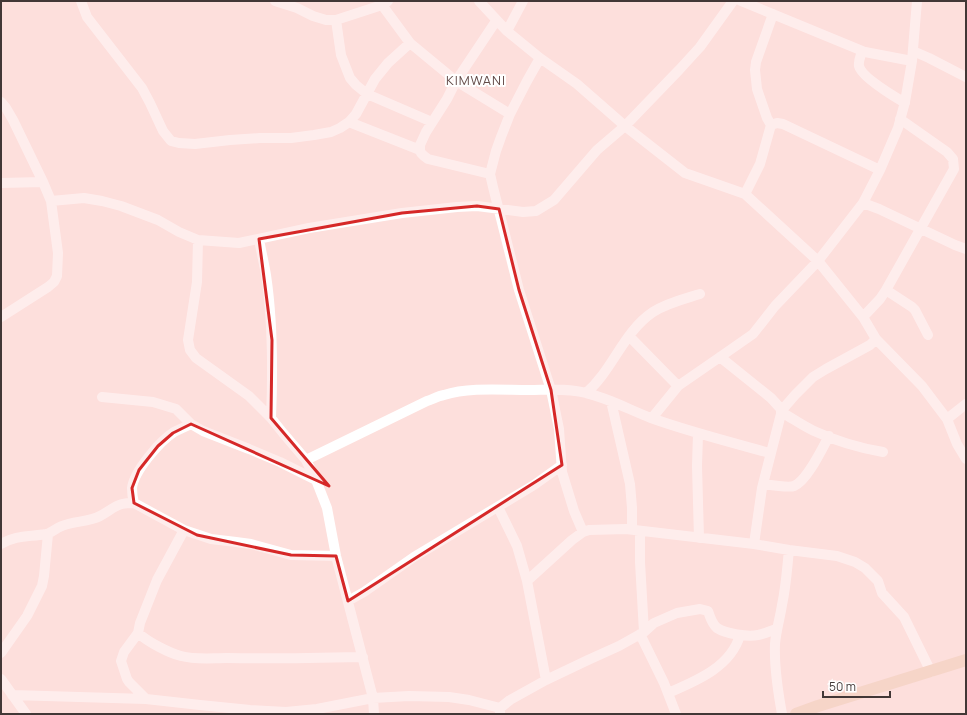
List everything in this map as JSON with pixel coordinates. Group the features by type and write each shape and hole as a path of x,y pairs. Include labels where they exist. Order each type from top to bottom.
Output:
{"main road":[{"path":"796,714 819,710 966,660"}],"street":[{"path":"82,1 87,17 142,88 163,131 171,141 178,143 195,144 230,140 307,136 331,132 349,122 356,114 375,79 410,43"},
{"path":"275,1 326,20 336,20 385,3 410,43 456,81 510,114"},
{"path":"479,1 496,21 507,31 540,58 577,84 625,126 685,172 745,194 818,261 863,317 876,340 922,386 947,419 957,444 966,459"},
{"path":"507,31 522,1"},
{"path":"51,201 84,198 102,201 121,206 158,220 179,232 198,240 239,243 309,228 402,213 477,206 523,212 536,211 554,200 597,150 625,126 679,70 700,47 733,1"},
{"path":"741,1 763,5 773,14 862,51 912,61"},
{"path":"652,418 678,386 753,334 775,306 818,261 863,203 880,170 898,128 905,103 912,61 917,1"},
{"path":"745,194 760,164 771,125 757,89 755,70 756,62 773,14"},
{"path":"336,20 341,55 346,70 356,85 367,94 432,122"},
{"path":"420,150 420,145 426,132 447,99 456,81 496,21"},
{"path":"862,51 859,67 863,73 883,89 905,103"},
{"path":"913,51 966,77"},
{"path":"540,58 510,114 496,151 490,174 519,290 552,390 559,429 562,472 574,511 583,532"},
{"path":"1,102 14,120 51,201 58,253 57,276 54,282 1,317"},
{"path":"863,317 880,299 886,290 954,169 953,159 947,152 900,119"},
{"path":"349,122 420,150 428,159 490,174"},
{"path":"771,125 777,123 783,124 880,170"},
{"path":"1,183 43,182"},
{"path":"863,203 966,249"},
{"path":"259,239 266,274 271,327 271,418"},
{"path":"198,240 197,282 188,340 190,350 196,358 206,366 249,396 271,418 306,460 327,508 336,556 373,698 374,714"},
{"path":"886,290 916,310 928,335"},
{"path":"586,393 604,373 629,336 652,313 672,303 700,294"},
{"path":"629,336 678,386"},
{"path":"754,544 755,528 763,484 781,411 813,377 870,345 876,340"},
{"path":"720,357 771,398 781,411 813,430 848,444 883,452"},
{"path":"306,460 427,401 444,394 464,391 568,390 586,393 698,434 770,452"},
{"path":"102,397 153,402 176,409 191,424 203,431 280,462 316,480"},
{"path":"611,401 630,484 640,562 642,633 676,714"},
{"path":"947,419 966,404"},
{"path":"134,503 132,488 139,470 146,459 173,433 191,424"},
{"path":"698,434 697,466 699,538"},
{"path":"763,484 788,487 794,486 800,482 806,476 820,454 829,436"},
{"path":"348,601 364,592 414,557 534,485 562,465"},
{"path":"1,544 17,537 48,534 61,526 97,518 116,506 134,503 184,530 211,539 251,544 291,555 336,556"},
{"path":"498,507 517,546 527,581 546,680"},
{"path":"146,699 127,679 121,661 124,652 138,633 140,623 157,580 184,530"},
{"path":"527,581 572,540 583,532 589,530 636,530 754,544 837,556 855,562 865,568 878,581 882,593 904,617 931,672"},
{"path":"1,653 27,616 42,586 48,534"},
{"path":"782,714 778,695 775,645 776,629 781,614 785,588 789,550"},
{"path":"12,695 146,699 199,710 250,712 286,712 373,698 409,696 448,697 469,700 500,711 510,700 546,680 619,646 642,633 654,623 677,613 700,608 708,611 711,620 717,628 726,632 740,635 757,635 776,629"},
{"path":"138,633 168,651 181,656 196,658 265,659 363,656"},
{"path":"668,694 711,673 733,650 740,635"},
{"path":"1,679 26,714"}],"highlighted area":[{"path":"477,206 499,209 519,290 551,390 562,465 348,601 336,556 291,555 197,535 134,503 132,488 139,470 158,446 173,433 191,424 329,486 271,418 272,340 259,239 402,213"}],"district":[{"name":"KIMWANI","path":"476,80"}]}
